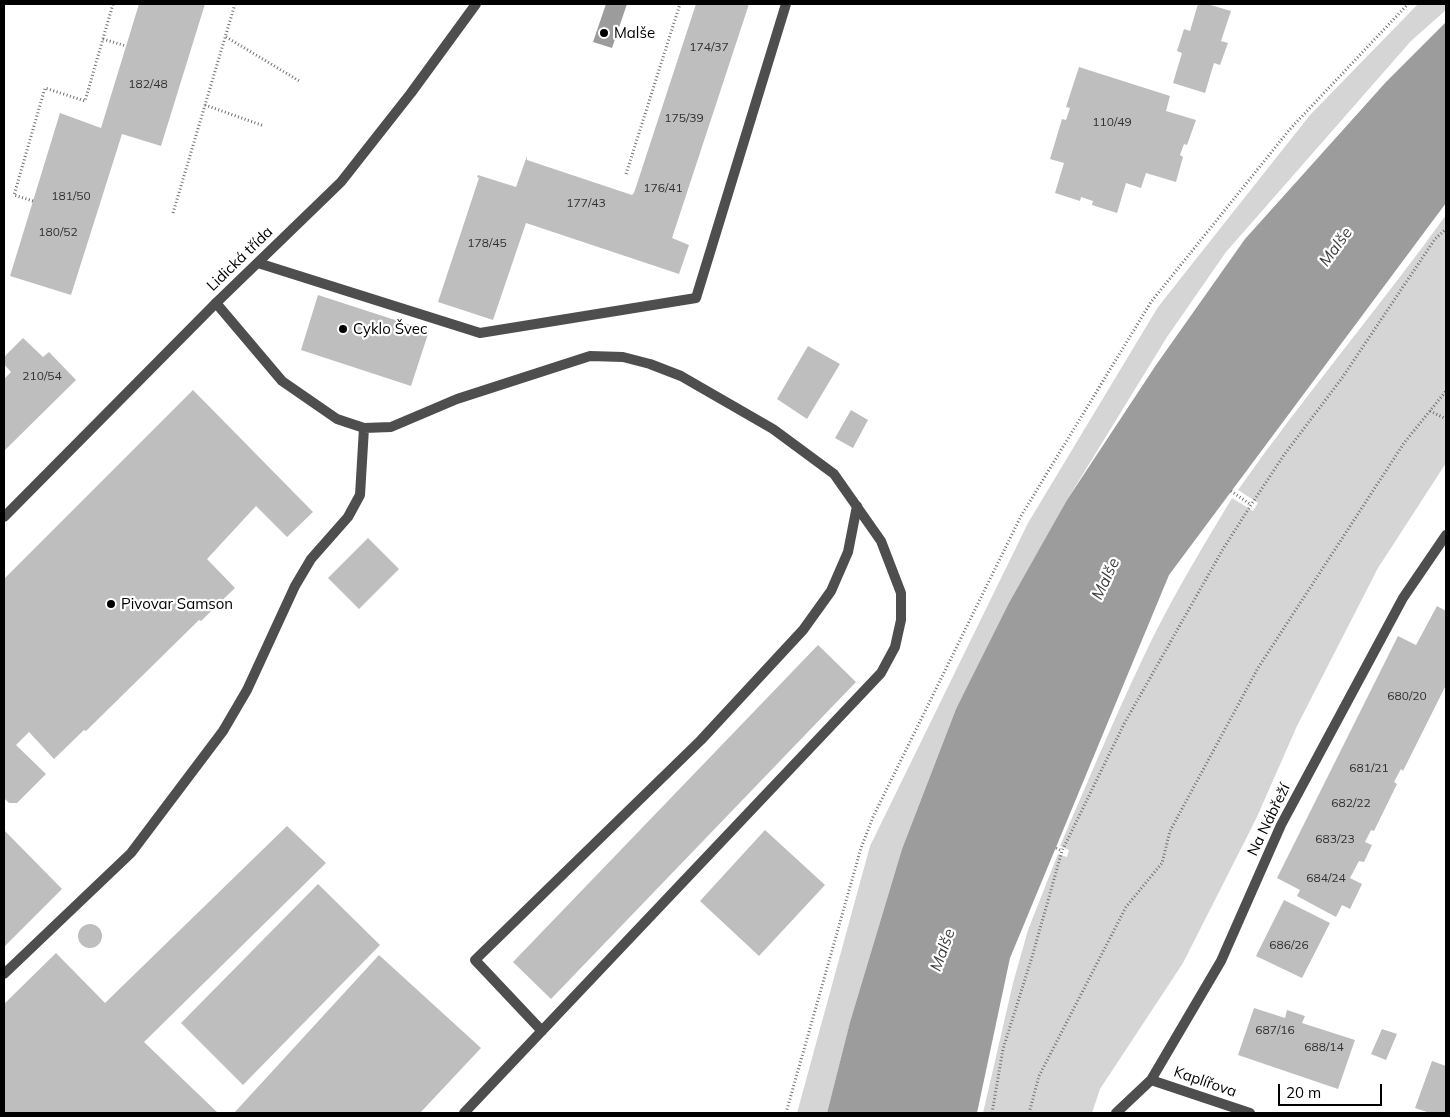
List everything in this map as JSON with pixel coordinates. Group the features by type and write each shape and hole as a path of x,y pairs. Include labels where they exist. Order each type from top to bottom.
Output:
{"street":[{"name":"Lidická třída","path":"4,517 216,303 341,182 411,93 476,4"},
{"path":"258,262 480,333 696,298 786,4"},
{"path":"216,303 282,381 337,419 364,428 391,427 457,399 590,356 623,357 650,364 681,376 773,430 834,474 881,542 901,593 901,620 895,646 882,673 464,1113"},
{"path":"4,974 131,853 223,731 247,690 295,586 311,559 348,517 360,495 364,428"},
{"path":"542,1032 475,960 701,740 803,630 831,591 848,552 857,506"},
{"name":"Na Nábřeží","path":"1116,1113 1151,1080 1221,961 1281,825 1394,616 1446,535"},
{"name":"Kaplířova","path":"1151,1080 1250,1113"}],"path":[{"path":"33,201 14,195 45,88 85,101 113,4"},
{"path":"173,213 235,4"},
{"path":"626,174 680,4"},
{"path":"786,1113 860,848 1021,516 1152,302 1290,129 1408,4"},
{"path":"226,37 301,82"},
{"path":"103,39 126,46"},
{"path":"205,105 264,126"},
{"path":"992,1113 1003,1049 1032,957 1062,851 1124,724 1223,549 1284,454 1342,378 1436,240 1446,229"},
{"path":"1029,1113 1043,1068 1126,907 1162,863 1170,831 1258,668 1404,443 1446,391"},
{"path":"1430,411 1446,419"},
{"path":"1230,491 1251,505"},
{"path":"1056,848 1062,851"}],"shaded area":[{"path":"1418,4 1446,4 1446,10 1411,41 1226,252 1167,337 1067,500 956,709 902,849 850,1022 827,1113 797,1113 870,846 1028,523 1158,307 1310,115"},
{"path":"1446,215 1446,463 1378,568 1297,726 1256,819 1183,963 1100,1089 1092,1113 983,1113 1013,983 1028,930 1058,854 1067,857 1069,850 1060,846 1122,704 1164,617 1232,498 1253,511 1258,503 1238,490 1289,420"}],"water":[{"path":"606,4 627,4 612,48 593,42"},
{"path":"1446,22 1446,203 1169,575 1010,958 977,1113 827,1113 850,1022 902,849 956,709 1009,603 1067,500 1156,365 1245,239 1386,82"}],"building":[{"path":"139,4 205,4 161,146 122,134 71,295 10,276 60,113 101,128"},
{"path":"696,4 749,4 672,238 689,245 679,274 526,223 493,320 438,302 479,178 477,177 478,175 516,187 527,156 527,160 632,195 634,193"},
{"path":"1198,4 1207,4 1231,11 1221,41 1228,43 1220,65 1214,63 1205,93 1173,83 1182,53 1177,51 1184,29 1190,31"},
{"path":"1079,67 1170,96 1166,111 1196,120 1187,145 1184,144 1180,155 1183,157 1176,182 1146,173 1141,188 1126,183 1117,213 1092,205 1093,201 1081,197 1080,201 1055,193 1064,163 1050,159 1062,119 1066,120 1070,108 1066,107"},
{"path":"318,295 429,331 411,386 301,350"},
{"path":"23,338 43,357 49,352 76,380 4,451 4,379 11,372 4,364 4,357"},
{"path":"808,346 840,364 807,419 777,399"},
{"name":"Pivovar Samson","path":"193,390 313,512 287,537 256,506 207,559 235,588 201,621 199,620 86,731 84,730 54,759 29,732 16,745 46,774 17,803 9,803 4,798 4,579"},
{"path":"851,410 868,420 853,448 835,438"},
{"path":"368,538 399,569 359,609 328,578"},
{"path":"1437,606 1446,611 1446,685 1403,771 1401,769 1394,782 1397,784 1374,831 1371,830 1365,842 1372,845 1364,862 1359,861 1350,878 1362,884 1350,909 1342,905 1336,917 1297,896 1300,890 1277,878 1398,636 1416,645"},
{"path":"818,645 856,682 551,999 513,962"},
{"path":"287,826 326,863 144,1042 218,1113 4,1113 4,1004 56,953 105,1003"},
{"path":"4,830 62,889 4,947"},
{"path":"765,830 825,885 759,956 700,901"},
{"path":"318,884 380,945 243,1085 181,1023"},
{"path":"1284,900 1330,923 1302,978 1256,956"},
{"path":"85,924 95,924 102,931 102,941 95,948 85,948 78,941 78,931"},
{"path":"379,955 481,1048 420,1113 234,1113"},
{"path":"1254,1008 1285,1018 1287,1010 1305,1016 1302,1023 1355,1040 1338,1089 1238,1055"},
{"path":"1382,1029 1397,1034 1386,1060 1371,1054"},
{"path":"1432,1061 1446,1066 1446,1113 1430,1113 1415,1108"}],"place":[{"name":"Malše","path":"604,33"},
{"name":"Cyklo Švec","path":"343,329"},
{"name":"Pivovar Samson","path":"111,604"}]}
